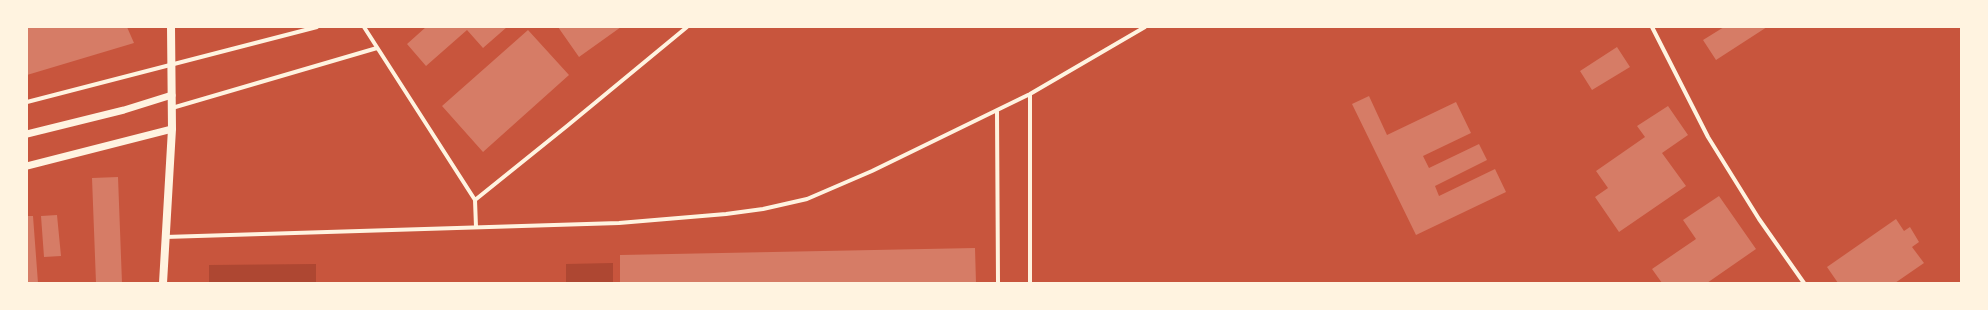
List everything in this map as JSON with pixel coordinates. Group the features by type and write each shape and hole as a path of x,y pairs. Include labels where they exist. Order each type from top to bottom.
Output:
{"main road":[{"path":"163,283 164,237 172,129 171,27"}],"street":[{"path":"27,102 171,66 316,27"},
{"path":"364,27 475,200 476,227"},
{"path":"475,200 687,27"},
{"path":"164,237 671,220 726,214 770,207 807,199 872,171 997,111 1030,94 1145,27"},
{"path":"1652,27 1708,137 1759,219 1804,283"},
{"path":"171,108 377,48"},
{"path":"1030,94 1030,283"},
{"path":"27,134 124,110 172,95"},
{"path":"997,111 998,283"},
{"path":"27,166 172,129"}],"shaded area":[{"path":"613,263 613,283 566,283 566,264"},
{"path":"316,264 316,283 209,283 209,265"}],"building":[{"path":"27,27 127,27 134,43 27,75"},
{"path":"426,27 507,27 483,48 467,30 426,66 407,44"},
{"path":"558,27 621,27 579,57"},
{"path":"1724,27 1767,27 1716,60 1703,40"},
{"path":"528,30 569,75 483,152 442,106"},
{"path":"1617,47 1630,67 1592,90 1580,71"},
{"path":"1369,96 1387,135 1456,102 1471,133 1423,156 1429,168 1479,144 1487,160 1435,186 1439,196 1495,169 1506,192 1416,235 1352,104"},
{"path":"1668,106 1688,135 1662,153 1686,186 1619,232 1595,197 1608,188 1596,171 1645,137 1637,126"},
{"path":"118,177 122,283 96,283 92,178"},
{"path":"1719,196 1756,249 1707,283 1662,283 1652,269 1696,239 1683,220"},
{"path":"57,215 61,256 44,257 41,216"},
{"path":"27,216 33,216 38,283 27,283"},
{"path":"1896,219 1904,231 1910,227 1919,242 1912,247 1924,263 1895,283 1838,283 1827,267"},
{"path":"975,248 976,283 620,283 620,255"}]}
